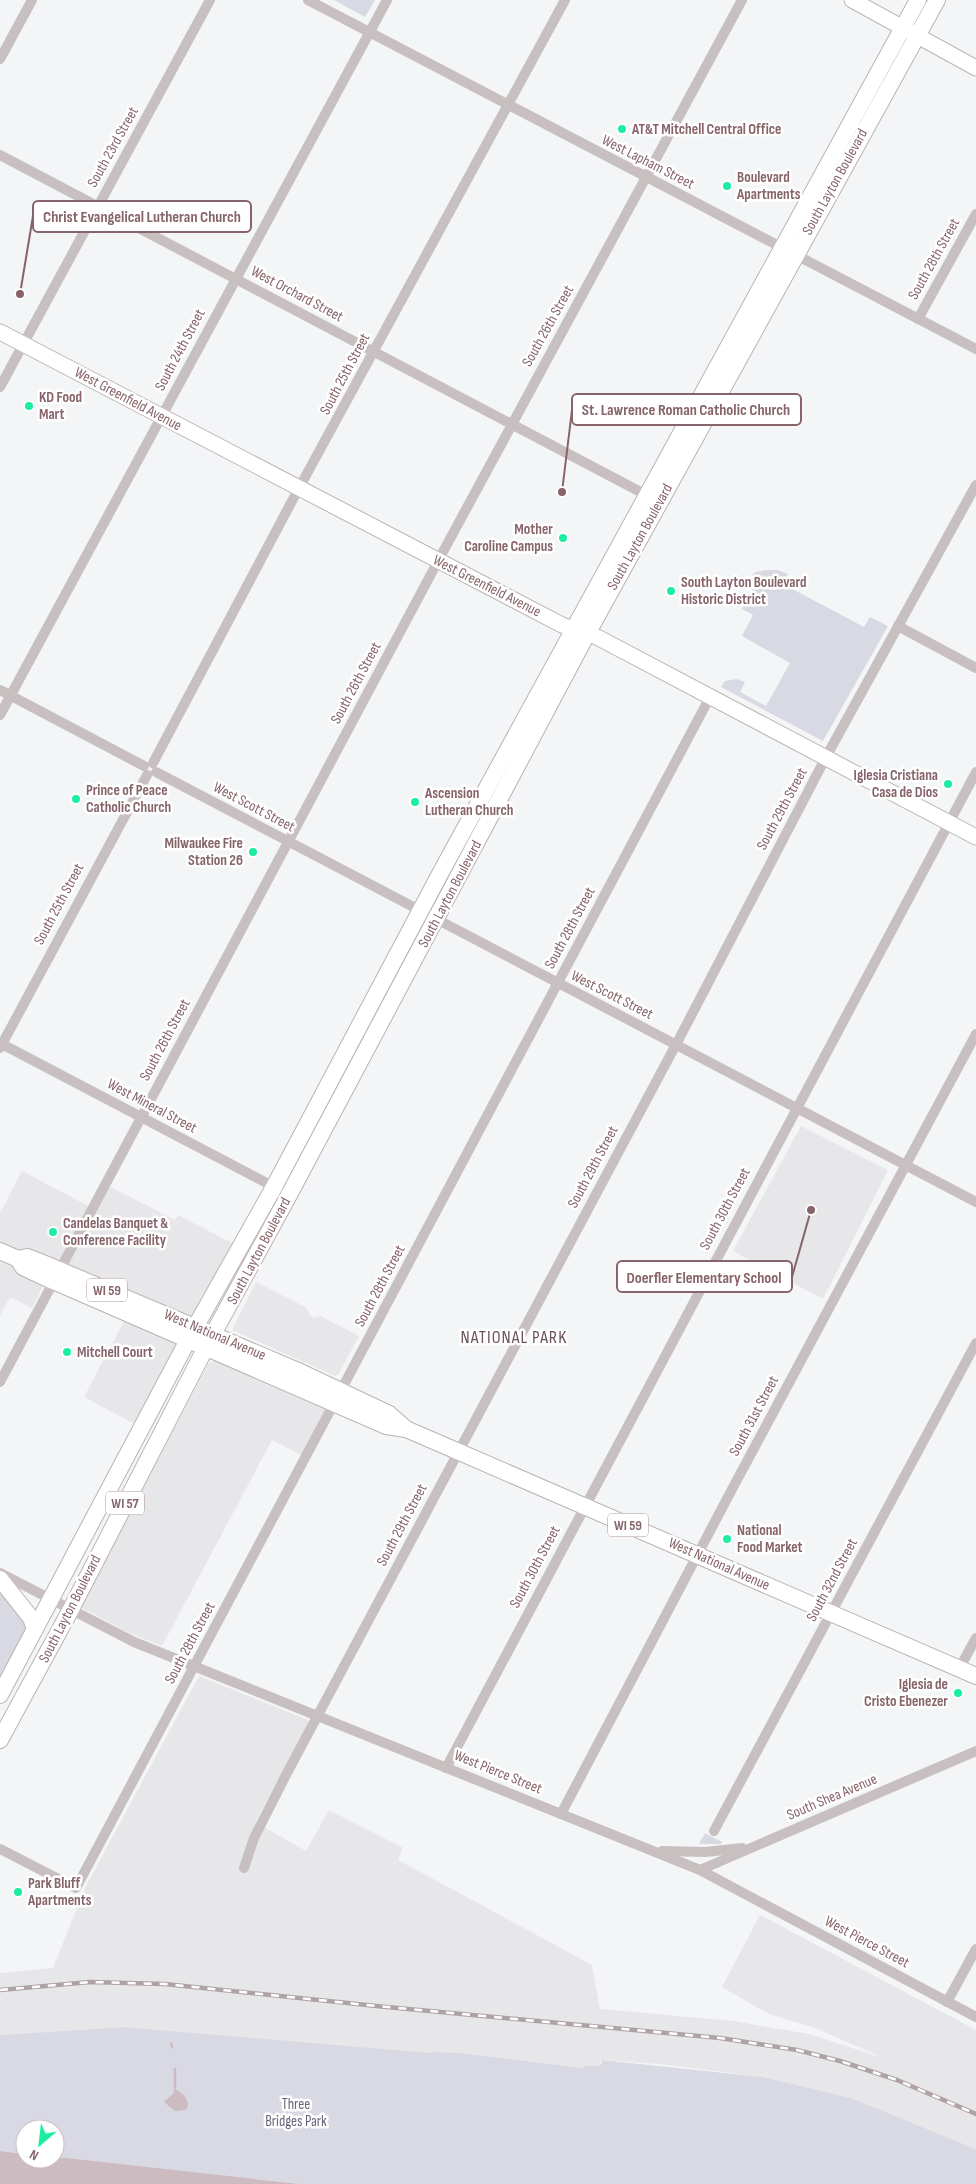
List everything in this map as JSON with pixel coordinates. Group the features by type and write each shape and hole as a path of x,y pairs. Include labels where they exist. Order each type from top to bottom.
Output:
{"main road":[{"path":"852,0 976,68"},
{"name":"South Layton Boulevard","path":"910,32 918,0"},
{"name":"South Layton Boulevard","path":"0,1695 192,1334 274,1187 420,911 654,499 910,32 937,0"},
{"name":"West Greenfield Avenue","path":"0,332 298,489 710,697 976,837"},
{"name":"South Layton Boulevard","path":"0,1740 210,1341 436,919 580,631"},
{"name":"West National Avenue","path":"0,1251 18,1259 27,1257 56,1275 210,1341 217,1353 337,1398 386,1426 406,1429 458,1451 976,1676"},
{"path":"139,1475 142,1458 154,1433 144,1423"},
{"path":"0,1579 31,1618 35,1629"}],"street":[{"path":"0,59 32,0"},
{"name":"South 23rd Street","path":"0,387 210,0"},
{"name":"West Lapham Street","path":"308,0 507,106 976,349"},
{"name":"South 24th Street","path":"0,715 387,0"},
{"name":"South 25th Street","path":"1,1045 298,489 565,0"},
{"name":"South 26th Street","path":"0,1382 438,561 742,0"},
{"name":"West Orchard Street","path":"0,155 654,499"},
{"name":"South 28th Street","path":"918,319 976,214"},
{"name":"South 29th Street","path":"244,1868 254,1838 458,1451 676,1045 826,757 976,485"},
{"path":"898,626 976,668"},
{"name":"West Scott Street","path":"0,690 976,1202"},
{"name":"South 28th Street","path":"0,1849 76,1888 710,697"},
{"name":"South 30th Street","path":"446,1768 976,772"},
{"name":"South 31st Street","path":"561,1814 697,1554 976,1034"},
{"name":"West Mineral Street","path":"1,1045 289,1195"},
{"name":"South 32nd Street","path":"714,1831 976,1343"},
{"name":"West Pierce Street","path":"0,1573 134,1642 700,1870 976,2018"},
{"path":"960,1668 976,1638"},
{"name":"South Shea Avenue","path":"700,1870 976,1751"},
{"path":"652,1850 706,1852 758,1846"},
{"path":"947,2002 976,1949"}],"shaded area":[{"path":"801,1126 888,1170 823,1299 733,1251"},
{"path":"22,1171 92,1208 105,1184 175,1220 178,1215 236,1245 194,1320 57,1260 32,1308 10,1297 0,1316 0,1213"},
{"path":"256,1282 305,1307 314,1318 320,1316 359,1336 338,1375 335,1376 232,1330"},
{"path":"128,1314 188,1340 142,1428 84,1397"},
{"path":"216,1360 326,1408 301,1455 272,1440 162,1646 127,1632 80,1607 208,1364"},
{"path":"199,1676 308,1720 309,1723 255,1822 306,1851 329,1810 403,1848 398,1860 592,1965 600,2009 733,2021 809,2034 886,2059 815,2028 769,2014 722,1987 760,1915 976,2030 976,2149 851,2098 763,2077 660,2064 601,2060 600,2066 584,2066 583,2068 460,2053 436,2052 429,2054 125,2027 0,2035 0,1973 53,1968 85,1888"},
{"path":"177,2090 186,2098 188,2104 186,2110 175,2111 164,2102"},
{"path":"0,2151 15,2153 15,2169 65,2169 66,2158 300,2184 0,2184"}],"green space":[{"path":"334,0 375,0 365,17"},
{"path":"766,570 778,570 788,574 783,584 864,627 870,617 888,626 823,741 721,687 725,681 737,679 745,682 740,692 766,706 790,663 742,636 753,615 742,609 757,581 751,575"},
{"path":"0,1588 29,1627 0,1680"},
{"path":"705,1833 722,1842 721,1844 699,1844"},
{"name":"Three Bridges Park","path":"125,2027 429,2053 460,2053 583,2068 584,2066 600,2066 601,2060 763,2077 851,2098 976,2149 976,2184 300,2184 65,2159 65,2119 15,2119 15,2153 0,2151 0,2035"}],"waterway":[{"path":"175,2069 175,2091"}],"railway":[{"path":"0,1990 90,1982 165,1984 720,2038 797,2050 840,2061 897,2080 976,2114"}],"place":[{"name":"AT&T Mitchell Central Office","path":"622,129"},
{"name":"Boulevard Apartments","path":"727,186"},
{"name":"Christ Evangelical Lutheran Church","path":"20,294"},
{"name":"KD Food Mart","path":"29,406"},
{"name":"St. Lawrence Roman Catholic Church","path":"562,492"},
{"name":"Mother Caroline Campus","path":"563,538"},
{"name":"South Layton Boulevard Historic District","path":"671,591"},
{"name":"Iglesia Cristiana Casa de Dios","path":"948,784"},
{"name":"Prince of Peace Catholic Church","path":"76,799"},
{"name":"Ascension Lutheran Church","path":"415,802"},
{"name":"Milwaukee Fire Station 26","path":"253,852"},
{"name":"Doerfler Elementary School","path":"811,1210"},
{"name":"Candelas Banquet & Conference Facility","path":"53,1232"},
{"name":"Mitchell Court","path":"67,1352"},
{"name":"National Food Market","path":"727,1539"},
{"name":"Iglesia de Cristo Ebenezer","path":"958,1693"},
{"name":"Park Bluff Apartments","path":"18,1892"}],"district":[{"name":"NATIONAL PARK","path":"514,1337"}]}
